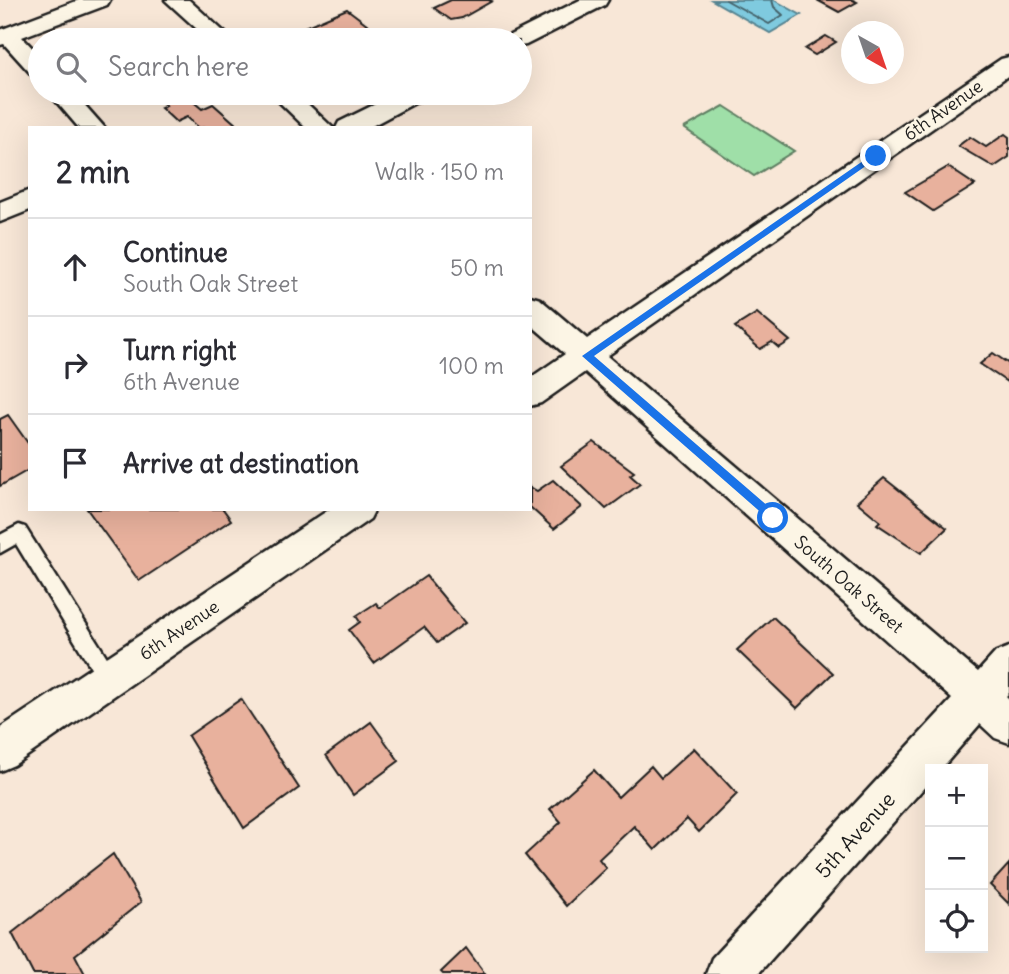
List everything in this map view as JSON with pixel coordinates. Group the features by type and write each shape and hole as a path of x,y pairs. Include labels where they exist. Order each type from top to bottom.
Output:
{"street":[{"path":"28,59 4,37 99,0"},
{"path":"176,0 208,28"},
{"path":"532,33 597,0"},
{"name":"6th Avenue","path":"532,393 1009,64"},
{"path":"72,105 91,126"},
{"path":"295,105 319,126"},
{"path":"352,126 393,105"},
{"path":"0,212 28,200"},
{"name":"South Oak Street","path":"532,309 994,711"},
{"name":"6th Avenue","path":"0,751 355,511"},
{"name":"5th Avenue","path":"728,974 994,711 1009,664"}],"lane":[{"path":"0,545 19,533 108,677"}],"green space":[{"path":"724,106 794,151 754,176 684,128"}],"water":[{"path":"712,0 774,0 801,15 770,33"}],"building":[{"path":"451,0 492,1 462,18 451,20 434,8"},
{"path":"817,0 853,0 857,2 839,12"},
{"path":"347,9 372,28 302,28"},
{"path":"826,36 836,42 815,55 805,49"},
{"path":"197,105 202,109 214,105 238,126 197,126 187,117 176,122 161,108"},
{"path":"1005,134 1009,137 1009,157 994,167 958,146 970,137 986,147"},
{"path":"948,167 975,185 933,211 905,192"},
{"path":"757,313 790,341 779,348 772,342 760,349 735,327"},
{"path":"993,353 1009,364 1007,382 980,364"},
{"path":"8,415 28,443 28,470 0,486 0,419"},
{"path":"594,442 634,472 630,475 640,484 606,509 561,466"},
{"path":"884,478 947,528 921,553 877,524 880,521 857,502"},
{"path":"553,480 582,507 554,529 532,509 532,488 537,491"},
{"path":"88,511 224,511 231,520 139,581"},
{"path":"426,576 465,623 437,643 424,627 374,663 349,630 360,622 356,616 376,603 380,608"},
{"path":"773,617 833,673 797,708 737,650"},
{"path":"241,699 299,788 244,828 188,736"},
{"path":"371,722 399,761 353,795 326,755"},
{"path":"694,748 737,794 699,832 687,819 655,850 634,826 599,859 606,868 566,906 525,855 561,822 550,809 594,770 618,797 651,766 661,778"},
{"path":"113,854 141,902 75,955 85,974 33,974 12,933"},
{"path":"1009,864 1009,904 990,885"},
{"path":"466,948 485,974 443,974 441,972"}],"route":[{"path":"773,518 587,356 876,156"}]}
